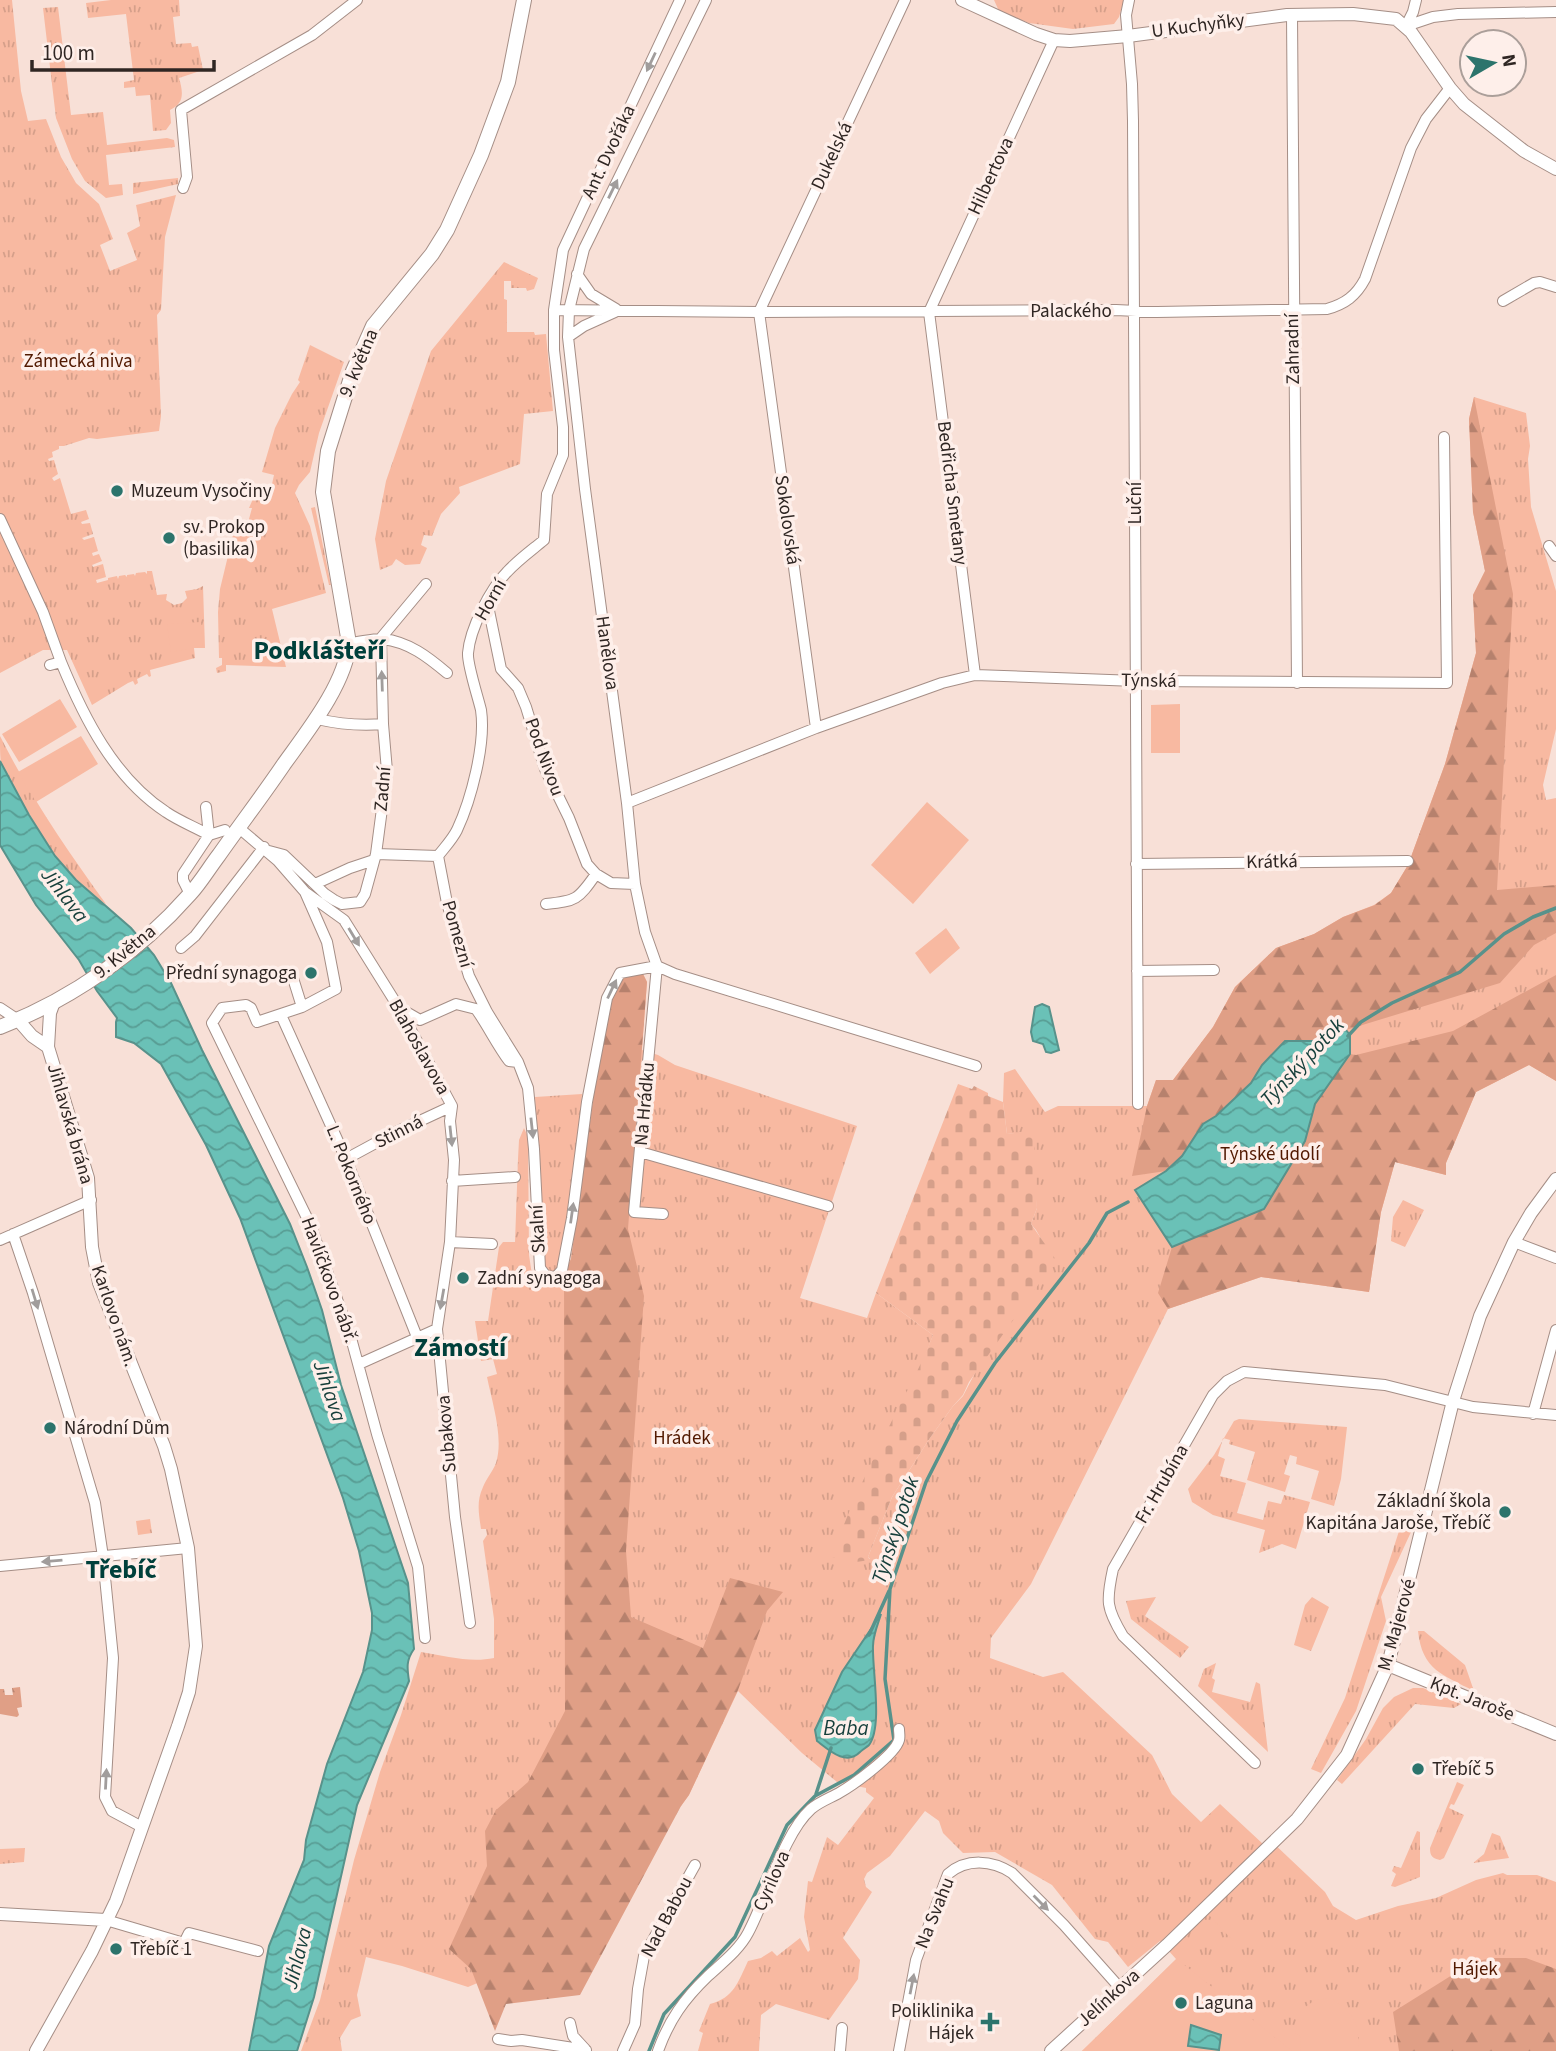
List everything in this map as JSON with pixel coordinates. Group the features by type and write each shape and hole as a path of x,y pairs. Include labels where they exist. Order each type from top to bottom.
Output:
{"main road":[{"name":"9. května","path":"232,831 317,719 345,664 349,643 323,492 331,438 353,371 373,326 432,254 447,230 481,155 508,82 524,0"},
{"name":"9. Května","path":"0,1027 86,984 125,956 190,894 232,831"}],"street":[{"path":"183,188 187,177 181,110 312,35 356,0"},
{"name":"Ant. Dvořáka","path":"554,310 563,250 680,0"},
{"name":"Ant. Dvořáka","path":"569,310 584,248 706,0"},
{"name":"Dukelská","path":"759,312 905,0"},
{"name":"U Kuchyňky","path":"962,0 1054,40 1070,41 1292,15 1387,17 1406,26"},
{"name":"Luční","path":"1129,0 1126,15 1133,121 1138,1104"},
{"path":"1406,26 1416,0"},
{"path":"1406,26 1433,17 1458,14 1556,12"},
{"name":"Zahradní","path":"1292,15 1297,683"},
{"path":"1406,26 1464,104 1524,151 1556,169"},
{"name":"Hilbertova","path":"929,312 1054,40"},
{"name":"Palackého","path":"554,310 1157,312 1326,309 1345,303 1360,289 1411,148 1426,119 1450,88"},
{"path":"577,274 591,294 618,310"},
{"path":"1503,301 1534,283 1556,287"},
{"name":"Horní","path":"438,856 455,833 467,804 480,750 482,721 467,655 473,632 487,601 506,572 544,540 547,495 563,455 563,427 554,350 554,310"},
{"name":"Hanělova","path":"569,310 568,337 585,489 627,803 635,884 645,932 657,966"},
{"path":"568,337 618,310"},
{"name":"Sokolovská","path":"759,312 816,728"},
{"name":"Bedřicha Smetany","path":"929,312 975,675"},
{"name":"Týnská","path":"627,803 816,728 942,683 975,675 1136,681 1447,683 1444,437"},
{"path":"0,519 43,612 56,663 123,773 163,810 209,835 232,831"},
{"path":"349,643 381,638 426,584"},
{"name":"Pod Nivou","path":"487,601 501,669 518,688 545,769 569,818 587,864 596,874"},
{"path":"381,638 418,649 447,674"},
{"name":"Zadní","path":"315,884 342,904 360,902 365,894 375,857 387,771 381,638"},
{"path":"317,719 367,726 383,724"},
{"name":"Blahoslavova","path":"209,835 206,807 214,819 232,831 284,855 315,884"},
{"path":"190,894 183,874 209,835"},
{"path":"181,948 195,936 266,849"},
{"name":"Blahoslavova","path":"266,849 305,892 344,920 399,1008 452,1106 450,1121 454,1160 450,1242 437,1329"},
{"path":"315,884 375,857 438,856"},
{"name":"Pomezní","path":"438,856 447,903 469,976 487,1012 518,1062"},
{"name":"Krátká","path":"1136,864 1408,861"},
{"path":"545,904 572,901 584,892 596,874 611,883 635,884"},
{"path":"281,1015 336,989 327,942 305,892"},
{"path":"657,966 688,978 976,1066"},
{"name":"Skalní","path":"399,1008 420,1020 456,1004 477,1009 509,1061 518,1062 528,1088 540,1268 546,1276 556,1277 562,1270 572,1218 587,1102 607,998 620,973 657,966"},
{"name":"Na Hrádku","path":"657,966 634,1212 663,1214"},
{"path":"1137,971 1214,970"},
{"path":"292,975 302,1007"},
{"path":"48,1047 50,1013 54,1002"},
{"name":"Havlíčkovo nábř.","path":"281,1015 257,1022 251,1008 246,1005 222,1008 212,1023 310,1224 359,1364 377,1434 418,1567 425,1637"},
{"path":"0,1008 18,1020"},
{"name":"L. Pokorného","path":"281,1015 346,1159 417,1337"},
{"name":"Jihlavská brána","path":"18,1020 32,1036 48,1047 88,1178 91,1200"},
{"name":"Stinná","path":"346,1159 452,1106"},
{"path":"640,1152 828,1206"},
{"path":"452,1181 515,1177"},
{"name":"M. Majerové","path":"1167,1945 1278,1838 1312,1801 1347,1755 1388,1665 1453,1401 1479,1316 1514,1242 1556,1179"},
{"path":"0,1241 91,1200"},
{"name":"Karlovo nám.","path":"36,2051 92,1951 116,1900 189,1692 196,1646 188,1548 182,1515 164,1446 99,1283 92,1247 91,1200"},
{"path":"13,1234 33,1293 94,1503 103,1557 113,1658 105,1797 113,1811 142,1827"},
{"path":"450,1242 492,1244"},
{"path":"1514,1242 1556,1258"},
{"path":"359,1364 437,1329"},
{"name":"Subakova","path":"437,1329 454,1517 470,1623"},
{"path":"1532,1414 1556,1330"},
{"name":"Fr. Hrubína","path":"1255,1763 1123,1636 1113,1620 1107,1597 1113,1569 1213,1395 1227,1381 1244,1372 1385,1385 1473,1407 1556,1415"},
{"path":"0,1566 188,1548"},
{"name":"Kpt. Jaroše","path":"1388,1665 1556,1734"},
{"name":"Cyrilova","path":"658,2051 673,2016 747,1935 804,1816 813,1806 865,1776 895,1747 900,1729"},
{"name":"Na Svahu","path":"899,2051 916,1960 948,1874 957,1866 971,1861 1002,1867 1012,1873 1064,1925 1120,1989"},
{"name":"Nad Babou","path":"619,2051 635,2024 644,1956 695,1865"},
{"path":"0,1914 106,1920 184,1943 189,1933 258,1951"},
{"name":"Jelínkova","path":"1051,2051 1167,1945"},
{"path":"570,2023 573,2036 587,2050"},
{"path":"840,2051 842,2028"},
{"path":"498,2039 587,2050"}],"green space":[{"name":"Zámecká niva","path":"0,0 12,0 21,91 28,121 46,119 61,157 76,183 99,204 113,239 100,245 110,271 137,260 127,233 140,226 136,205 176,195 165,237 161,310 157,315 161,416 159,431 89,438 59,446 59,449 52,452 53,457 48,459 54,460 58,474 52,478 54,481 60,478 71,514 86,510 89,519 81,522 90,523 93,534 82,538 84,540 94,537 98,551 92,553 93,556 99,554 102,561 92,565 103,564 106,577 96,580 97,583 117,576 118,579 119,576 135,576 136,573 147,574 147,571 152,571 157,595 167,594 166,600 174,605 187,598 185,591 203,586 205,648 194,648 195,658 150,670 151,676 147,674 137,679 138,683 135,685 133,681 128,683 92,705 67,650 43,650 0,673"},
{"path":"111,0 179,0 180,16 173,17 176,44 191,43 192,47 198,46 203,70 179,78 182,97 170,110 171,123 166,130 153,131 150,95 136,96 135,87 124,88 124,82 134,80 126,14 88,18 86,3"},
{"path":"994,0 1124,0 1114,24 1073,29 1029,23 999,11"},
{"path":"58,7 71,115 103,112 107,145 167,138 174,140 175,147 106,155 109,185 122,184 123,195 106,198 85,181 72,159 56,118 43,8"},
{"path":"178,178 178,184 133,194 133,183"},
{"path":"504,262 538,278 534,289 527,291 526,288 511,288 511,281 504,281 507,332 546,334 553,411 524,414 520,464 459,487 460,493 441,514 432,536 424,535 421,545 427,548 420,564 405,565 396,559 392,565 380,570 375,539 386,481 431,351"},
{"path":"310,345 344,362 319,433 310,472 295,493 310,526 326,593 272,609 286,667 226,665 226,671 217,673 216,668 222,665 222,658 219,658 220,589 234,531 237,528 246,530 252,508 249,508 256,492 270,493 274,475 262,472 275,428 300,382 298,380"},
{"path":"1474,397 1526,413 1530,446 1528,459 1531,507 1556,591 1556,729 1543,785 1546,800 1556,798 1556,1081 1529,1065 1476,1092 1446,1163 1446,1175 1395,1162 1381,1212 1369,1292 1261,1277 1168,1309 1031,1584 991,1638 990,1658 1043,1677 1063,1672 1152,1755 1172,1794 1201,1822 1220,1804 1263,1844 1269,1839 1325,1892 1333,1906 1356,1920 1398,1906 1436,1898 1476,1880 1503,1873 1537,1875 1556,1882 1556,2051 1082,2051 1176,1959 1160,1941 1128,1967 1108,1942 1095,1939 1052,1885 995,1852 963,1853 943,1833 939,1821 925,1811 890,1856 867,1873 864,1879 866,1887 872,1892 843,1938 860,1960 858,1979 829,2020 776,2004 761,2015 759,2051 698,2051 703,2033 699,2031 710,2004 730,1993 748,1961 761,1958 772,1951 777,1956 800,1938 808,1952 810,1950 804,1917 808,1881 812,1882 827,1837 838,1845 874,1798 866,1792 866,1788 837,1782 802,1753 738,1691 689,1795 681,1806 546,1954 468,1987 366,1957 357,1995 361,2016 351,2020 340,2038 342,2051 301,2051 320,2000 354,1860 380,1772 421,1652 467,1659 494,1658 494,1619 483,1541 487,1535 486,1529 481,1529 479,1498 495,1466 498,1453 496,1420 487,1377 497,1374 493,1359 481,1361 475,1321 488,1321 499,1247 503,1242 515,1242 519,1140 524,1128 528,1137 531,1270 537,1281 556,1282 571,1259 585,1152 643,974 647,982 642,1050 675,1065 857,1126 800,1298 867,1318 876,1293 933,1335 833,1556 870,1559 868,1557 892,1497 930,1438 963,1396 1043,1242 1031,1224 1037,1208 1028,1132 1007,1134 1003,1102 1004,1073 1015,1069 1045,1112 1058,1106 1147,1106 1156,1080 1173,1080 1213,1027 1235,987 1276,948 1314,934 1343,917 1374,905 1391,893 1408,865 1445,764 1476,653 1473,595 1485,571 1473,512 1469,419"},
{"path":"1474,397 1513,594 1497,890 1556,885 1556,933 1534,945 1500,983 1318,1041 1285,1041 1262,1065 1251,1083 1216,1116 1203,1124 1183,1156 1166,1171 1132,1176 1147,1106 1156,1080 1173,1080 1213,1027 1235,987 1276,948 1314,934 1343,917 1375,905 1391,893 1408,865 1445,764 1476,653 1473,595 1485,571 1473,512 1469,419"},
{"path":"315,507 331,585 311,508"},
{"path":"201,622 203,646 171,652 167,624"},
{"path":"60,699 77,727 19,762 2,734"},
{"path":"1180,704 1180,753 1151,753 1151,705"},
{"path":"0,736 50,822 106,904 79,884 44,838 1,763"},
{"path":"81,736 98,764 36,802 18,772"},
{"path":"927,802 969,840 913,904 871,865"},
{"path":"946,928 960,948 930,974 915,953"},
{"path":"643,974 647,982 628,1229 644,1296 626,1551 631,1617 703,1648 730,1578 783,1592 767,1611 738,1690 689,1795 580,1995 506,2004 495,2031 471,1969 449,1949 487,1866 485,1831 496,1810 528,1782 565,1711 564,1273 571,1259 599,1056 611,1002 622,979"},
{"path":"1556,975 1556,1081 1529,1065 1476,1092 1446,1163 1446,1175 1395,1162 1381,1212 1369,1292 1261,1277 1168,1309 1158,1293 1172,1247 1264,1209 1305,1141 1315,1104 1350,1054 1356,1055 1453,1031"},
{"path":"958,1084 972,1089 974,1086 1003,1102 1007,1134 1028,1131 1034,1137 1037,1208 1031,1224 1056,1260 930,1438 892,1497 868,1557 870,1560 856,1562 832,1557 863,1481 933,1335 876,1293"},
{"path":"582,1094 577,1157 562,1263 557,1271 546,1271 542,1262 535,1097"},
{"path":"1403,1200 1424,1210 1405,1247 1391,1241 1393,1217"},
{"path":"1239,1419 1347,1427 1341,1479 1334,1506 1311,1499 1319,1471 1296,1464 1297,1457 1290,1455 1284,1474 1290,1476 1285,1492 1247,1480 1255,1452 1229,1444 1230,1440 1224,1438 1234,1421"},
{"path":"1222,1441 1218,1456 1225,1459 1220,1476 1246,1483 1237,1513 1263,1520 1268,1501 1281,1504 1284,1495 1310,1502 1296,1549 1282,1544 1259,1553 1265,1530 1213,1515 1192,1502 1188,1489"},
{"path":"150,1519 152,1533 138,1535 136,1521"},
{"path":"1400,1528 1411,1532 1381,1597 1386,1621 1356,1711 1321,1773 1311,1769 1345,1698"},
{"path":"1156,1597 1145,1616 1189,1647 1180,1658 1131,1619 1126,1601"},
{"path":"1312,1597 1329,1607 1311,1651 1294,1645 1305,1605"},
{"path":"1418,1631 1424,1631 1465,1665 1474,1691 1444,1675 1429,1663 1420,1644"},
{"path":"1216,1663 1212,1692 1250,1702 1256,1682 1260,1684 1268,1752 1198,1686 1204,1669"},
{"path":"20,1687 22,1707 17,1708 19,1715 17,1717 0,1714 0,1689 4,1689 5,1695 13,1695 12,1688"},
{"path":"1413,1688 1423,1688 1461,1704 1454,1708 1415,1704 1342,1784 1337,1780 1366,1739 1383,1708 1394,1697"},
{"path":"1457,1782 1464,1785 1454,1805 1451,1804 1449,1808 1464,1815 1444,1858 1440,1860 1432,1856 1430,1848"},
{"path":"1417,1831 1420,1832 1420,1877 1395,1887 1391,1886 1396,1874 1392,1871 1394,1866 1401,1868"},
{"path":"1492,1833 1500,1836 1509,1858 1473,1863 1484,1854"},
{"path":"25,1848 24,1862 0,1864 0,1849"},
{"path":"1209,1884 1249,1929 1235,1943 1194,1899"},
{"name":"Hájek","path":"1492,1958 1526,1958 1556,1969 1556,2051 1399,2051 1393,2012 1473,1962"},
{"name":"Laguna","path":"1177,1959 1292,2051 1082,2051"},
{"path":"1331,1998 1354,2020 1359,2051 1300,2051 1301,2036 1295,2033 1301,2010 1315,2000"}],"water":[{"name":"Jihlava","path":"0,761 55,856 76,880 131,928 154,955 171,983 290,1224 307,1267 322,1310 341,1385 408,1583 414,1649 408,1664 409,1681 357,1805 314,1997 297,2051 249,2051 269,1946 304,1860 306,1840 327,1764 363,1672 372,1630 372,1613 359,1551 343,1498 240,1218 206,1145 161,1064 134,1043 116,1037 117,1018 79,960 36,905 0,845"},
{"path":"1042,1004 1049,1007 1059,1050 1051,1053 1046,1052 1043,1044 1033,1041 1031,1032 1035,1007"},
{"path":"1346,1030 1350,1035 1350,1054 1315,1104 1305,1141 1264,1209 1172,1247 1135,1190 1166,1171 1182,1156 1203,1124 1216,1116 1251,1083 1262,1065 1285,1041 1318,1041"},
{"name":"Baba","path":"881,1614 873,1642 876,1712 873,1737 869,1745 855,1756 838,1756 817,1741 815,1730 842,1672"},
{"path":"1191,2025 1221,2035 1219,2050 1188,2046"}],"waterway":[{"name":"Týnský potok","path":"1348,1036 1361,1022 1392,1003 1460,972 1504,934 1533,917 1556,908"},
{"name":"Týnský potok","path":"649,2051 664,2014 735,1937 787,1825 815,1796 854,1775 894,1740 885,1679 890,1589 926,1482 957,1421 995,1363 1089,1243 1107,1213 1128,1202"},
{"path":"869,1635 889,1591"},
{"path":"816,1794 831,1748"}],"place":[{"name":"Muzeum Vysočiny","path":"117,491"},
{"name":"sv. Prokop (basilika)","path":"169,538"},
{"name":"Přední synagoga","path":"311,973"},
{"name":"Zadní synagoga","path":"463,1278"},
{"name":"Národní Dům","path":"50,1428"},
{"name":"Základní škola Kapitána Jaroše, Třebíč","path":"1505,1512"},
{"name":"Třebíč 5","path":"1418,1769"},
{"name":"Třebíč 1","path":"116,1949"},
{"name":"Laguna","path":"1181,2003"},
{"name":"Poliklinika Hájek","path":"990,2022"}],"district":[{"name":"Podklášteří","path":"319,650"},
{"name":"Zámostí","path":"460,1347"},
{"name":"Třebíč","path":"121,1569"}],"park label":[{"name":"Týnské údolí","path":"1270,1154"},
{"name":"Hrádek","path":"682,1438"}]}
